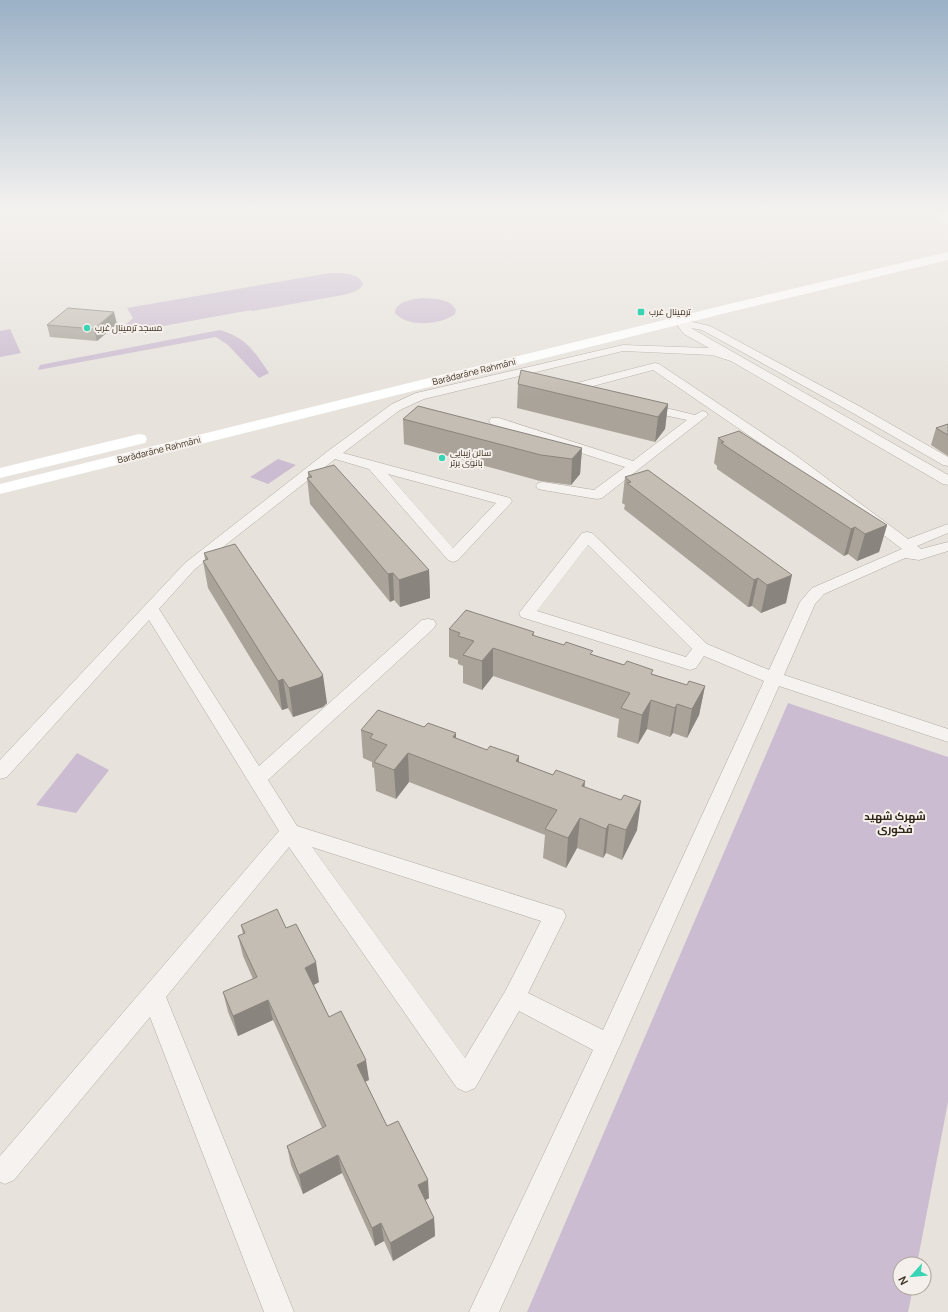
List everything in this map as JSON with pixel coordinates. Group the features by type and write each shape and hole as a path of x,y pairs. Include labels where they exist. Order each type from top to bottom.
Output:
{"main road":[{"name":"Barādarāne Rahmāni","path":"196,426 835,272"},
{"name":"Barādarāne Rahmāni","path":"0,489 882,272"},
{"name":"Barādarāne Rahmāni","path":"0,473 150,436"}],"street":[{"path":"680,322 706,328 855,409 948,462"},
{"path":"680,322 688,332 708,344 837,416 948,481"},
{"path":"708,344 727,339"},
{"path":"0,772 190,566 333,454 396,408 420,396 615,349 630,348 713,352 737,359"},
{"path":"592,394 569,389 655,366 714,403 877,521 909,551"},
{"path":"630,403 697,419"},
{"path":"543,486 598,495 697,419 714,403"},
{"path":"837,416 855,409"},
{"path":"495,421 636,466"},
{"path":"333,454 505,501 453,557 374,466"},
{"path":"484,1312 608,1045 808,602 818,591 909,551 948,528"},
{"path":"701,648 690,664 527,613 588,536 701,648 773,678 948,736"},
{"path":"909,551 948,546"},
{"path":"150,608 290,832 466,1080 514,998 555,916 290,832"},
{"path":"256,779 428,624"},
{"path":"6,1171 290,832"},
{"path":"153,995 278,1312"},
{"path":"514,998 608,1045"}],"shaded area":[{"path":"330,273 344,273 353,275 358,277 363,284 357,290 343,295 114,335 133,318 127,308"},
{"path":"423,298 437,299 450,303 456,310 455,314 442,321 416,323 401,318 395,313 398,306 402,303"},
{"path":"10,329 21,353 0,357 0,331"},
{"path":"220,330 244,341 269,373 259,378 228,345 216,337 38,370 40,365"},
{"path":"278,459 296,465 268,484 250,477"},
{"path":"788,703 948,757 948,1102 919,1256 892,1256 892,1296 911,1296 908,1312 527,1312"},
{"path":"77,753 109,770 76,813 36,805"}],"building":[{"path":"68,308 114,312 94,329 47,325"},
{"path":"521,370 668,404 658,417 518,384"},
{"path":"418,406 582,448 572,459 541,455 403,419"},
{"path":"948,424 948,435 936,428"},
{"path":"739,431 887,525 865,534 855,527 851,529 721,443 724,442 718,438"},
{"path":"334,465 429,570 399,580 393,573 388,574 307,478 312,477 308,472"},
{"path":"648,470 792,575 767,585 758,578 754,580 627,483 631,482 625,477"},
{"path":"235,544 323,675 319,678 289,688 283,679 278,681 203,561 208,559 204,553"},
{"path":"466,610 534,632 532,635 564,645 566,642 593,651 590,654 624,665 627,661 653,670 651,674 687,685 689,681 705,686 692,709 677,704 675,708 651,700 642,715 621,708 630,693 493,648 482,661 463,655 474,641 458,636 460,633 449,629"},
{"path":"378,710 424,727 428,723 456,733 453,737 487,750 490,746 519,756 516,761 553,775 556,770 585,781 582,786 621,800 624,795 641,801 626,830 609,824 606,829 580,818 568,838 545,829 557,810 408,753 394,770 374,762 387,745 370,738 373,734 361,730"},
{"path":"277,909 286,928 296,924 316,962 305,968 329,1017 341,1011 366,1060 357,1065 387,1126 398,1121 428,1180 418,1185 434,1218 390,1243 381,1223 372,1228 338,1155 299,1175 287,1146 326,1126 268,1000 233,1016 223,992 257,977 238,936 245,933 241,925"}],"place":[{"name":"ترمینال غرب","path":"641,312"},
{"name":"مسجد ترمینال غرب","path":"87,328"},
{"name":"سالن زیبایی بانوی برتر","path":"442,458"}],"district":[{"name":"شهرک شهید فکوری","path":"895,822"}]}
